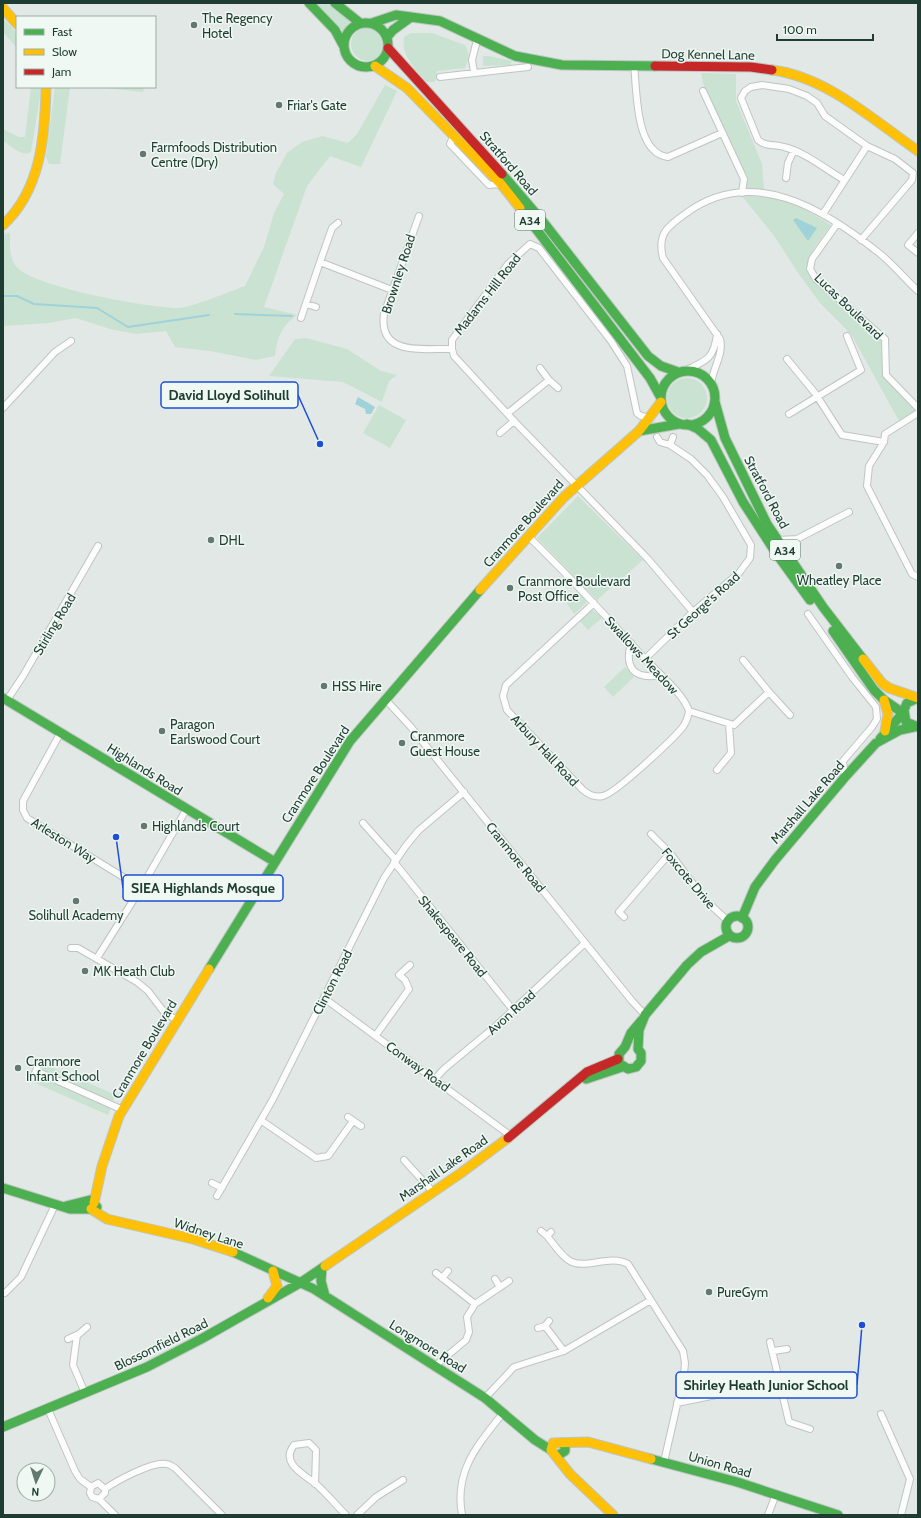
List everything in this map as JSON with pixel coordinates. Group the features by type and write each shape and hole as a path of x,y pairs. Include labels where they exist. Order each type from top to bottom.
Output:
{"main road":[{"path":"308,3 335,30 344,45"},
{"path":"335,3 360,23"},
{"path":"3,8 16,23"},
{"name":"Dog Kennel Lane","path":"372,23 396,15 449,24 478,40 515,56 562,65 751,67 774,70 798,76 821,86 842,98 918,151"},
{"path":"387,37 393,30 411,17"},
{"path":"360,23 372,23 379,26 387,37 388,48 384,59 375,66 367,68 353,64 345,54 344,45 348,31 360,23"},
{"name":"Stratford Road","path":"388,48 472,139 544,223 648,356 662,366 681,371"},
{"name":"Stratford Road","path":"375,66 407,88 501,184 538,229 645,372 660,399"},
{"path":"3,225 20,206 32,182 43,131 46,88"},
{"path":"660,399 661,388 666,380 681,371"},
{"name":"A34","path":"681,371 700,374 711,385 716,395 715,402"},
{"name":"Cranmore Boulevard","path":"90,1205 116,1125 123,1110 340,756 361,727 386,700 460,612 576,485 639,431 651,418 660,399"},
{"name":"A34","path":"660,399 667,415 683,424"},
{"path":"683,424 703,421 708,416 715,402"},
{"name":"Stratford Road","path":"715,402 725,438 751,494 767,524 824,607 882,683 889,688 918,698"},
{"name":"Stratford Road","path":"683,424 706,434 712,440 717,453 743,502 776,553 874,690 884,700 903,713 906,722 917,727"},
{"name":"Cranmore Boulevard","path":"639,431 662,426 683,424"},
{"name":"A34","path":"903,713 906,704 910,700 918,698"},
{"name":"Highlands Road","path":"5,699 274,862"},
{"path":"884,700 888,714 885,733"},
{"path":"876,743 903,713"},
{"name":"Marshall Lake Road","path":"742,918 755,887 775,860 876,743 900,730 917,727"},
{"path":"733,917 742,918 748,926 746,934 738,939 729,936 726,929 728,921 733,917"},
{"name":"Marshall Lake Road","path":"620,1063 621,1050 625,1047 631,1033 686,965 701,952 729,936"},
{"name":"Marshall Lake Road","path":"620,1063 629,1070 639,1065 642,1057 638,1049 639,1030 643,1017"},
{"path":"625,1047 632,1046 638,1049"},
{"name":"Marshall Lake Road","path":"322,1268 433,1192 511,1136 574,1083 620,1063"},
{"name":"Widney Lane","path":"3,1188 70,1209 90,1205 107,1219 193,1239 233,1252 300,1283"},
{"path":"322,1268 321,1281 325,1296"},
{"name":"Blossomfield Road","path":"3,1427 148,1367 257,1308 300,1283 322,1268"},
{"path":"257,1308 276,1290 278,1284 273,1271"},
{"name":"Longmore Road","path":"300,1283 325,1296 485,1398 535,1440 559,1449 564,1466 570,1474 611,1514"},
{"name":"Union Road","path":"559,1449 578,1441 593,1444 664,1462 776,1494 838,1515"}],"street":[{"path":"474,72 472,60 478,40"},
{"path":"634,66 637,106 643,130 650,147 658,154 668,157 722,133"},
{"path":"440,78 474,72 528,67"},
{"path":"844,180 794,150 783,146 764,145 758,140 741,98 745,91 751,86 762,85 789,89 807,96 817,103 825,116 867,146 899,162 913,173 914,177 861,240"},
{"path":"703,91 744,178 742,193"},
{"path":"823,214 867,146"},
{"path":"786,178 788,163 794,150"},
{"path":"711,385 712,375 722,346 717,334 663,258 661,240 664,231 668,227 693,208 706,201 742,193 759,193 778,195 798,201 823,214 880,253 917,287"},
{"name":"Brownley Road","path":"419,216 392,290 383,323 385,333 391,342 399,346 409,348 452,348"},
{"path":"301,318 332,228 338,223"},
{"name":"Lucas Boulevard","path":"837,224 812,259 810,268 816,279 885,339 886,375 918,408"},
{"path":"918,233 908,245 918,253"},
{"name":"Madams Hill Road","path":"576,485 454,356 452,348 452,340 508,264 530,244 539,248 611,341 627,366 637,413 641,416 651,418"},
{"path":"320,262 392,290"},
{"path":"306,304 316,307"},
{"path":"681,371 708,360 715,348 717,334"},
{"path":"789,414 861,370 847,336"},
{"path":"3,408 55,352 71,341"},
{"path":"786,359 817,397 842,435 884,442"},
{"path":"540,368 549,380 558,388"},
{"path":"508,413 549,380"},
{"path":"918,413 885,434 884,442 869,466 867,486 912,574 918,577"},
{"path":"500,433 514,421"},
{"path":"657,437 660,442 670,445 691,459 732,511"},
{"path":"670,445 673,437"},
{"path":"576,485 648,559 693,612"},
{"name":"Stratford Road","path":"732,511 743,502"},
{"name":"St George's Road","path":"645,659 693,612 739,573 750,558 751,545 732,511"},
{"path":"778,540 797,539 849,512"},
{"name":"Swallows Meadow","path":"529,538 594,603 687,704 690,711"},
{"path":"792,559 797,539"},
{"name":"Stirling Road","path":"5,699 23,676 98,546"},
{"name":"Arbury Hall Road","path":"594,603 506,685 504,696 508,710 583,790 596,797 610,793 646,762 682,728 690,711"},
{"path":"808,614 876,707 877,719 872,728 843,761 846,777"},
{"path":"631,643 628,661 630,668 636,673 649,677 661,675"},
{"path":"743,660 790,715"},
{"path":"690,711 734,725 740,721 769,692"},
{"name":"Cranmore Road","path":"386,700 410,726 464,792 643,1017"},
{"path":"717,770 731,753 729,724"},
{"name":"Arleston Way","path":"61,732 23,801 23,810 27,818 141,888"},
{"name":"Clinton Road","path":"217,1196 262,1121 374,896 395,861 418,831 464,792"},
{"path":"97,958 141,888 186,810"},
{"name":"Shakespeare Road","path":"363,824 395,861 513,1010"},
{"name":"Foxcote Drive","path":"651,834 670,853 705,900 728,921"},
{"path":"624,917 619,912 670,853"},
{"name":"Avon Road","path":"435,1079 444,1069 513,1010 585,943"},
{"path":"71,948 78,948 137,982 148,991 164,1012 177,1020"},
{"path":"376,1035 409,989 405,980 399,975 410,965"},
{"name":"Conway Road","path":"324,998 511,1136"},
{"path":"33,1078 39,1063"},
{"path":"36,1071 123,1110"},
{"path":"262,1121 316,1158 328,1156 350,1119 361,1126"},
{"path":"404,1160 433,1192"},
{"path":"212,1182 222,1188"},
{"path":"5,1293 21,1277 60,1206"},
{"path":"541,1231 549,1234 569,1261 576,1263 616,1260 628,1264 685,1356 684,1374 664,1462"},
{"path":"442,1278 448,1271"},
{"path":"436,1273 475,1304"},
{"path":"495,1279 500,1287"},
{"path":"435,1366 466,1340 469,1332 467,1317 475,1304 509,1281"},
{"path":"485,1398 514,1367 564,1351 651,1300"},
{"path":"538,1328 547,1323 564,1351"},
{"path":"68,1338 77,1335 87,1327"},
{"path":"77,1335 73,1365 85,1393"},
{"path":"770,1342 789,1422 807,1428 807,1419"},
{"path":"773,1351 787,1349"},
{"path":"677,1403 779,1382"},
{"path":"48,1409 75,1471 80,1479 91,1487"},
{"path":"462,1515 460,1492 464,1472 483,1439 503,1413"},
{"path":"881,1414 910,1479 901,1515"},
{"path":"315,1484 316,1450 309,1443 294,1445 290,1451 291,1462 304,1478 315,1484 346,1515"},
{"path":"99,1498 105,1493 105,1489 117,1480 157,1464 166,1464 175,1468 222,1515"},
{"path":"357,1515 376,1497 403,1480"},
{"path":"91,1487 98,1483 105,1489"},
{"path":"91,1487 90,1493 92,1497 99,1498 115,1515"},
{"path":"768,1515 776,1494"}],"green space":[{"path":"314,3 329,3 350,22 343,31"},
{"path":"3,18 16,32 16,47 3,32"},
{"path":"365,27 371,27 375,28 382,34 385,44 384,51 378,58 371,61 365,61 361,60 354,54 351,47 351,41 352,37 358,30"},
{"path":"411,33 432,33 465,45 468,51 468,56 465,68 437,71 435,82 427,82 414,67 405,50 404,37"},
{"path":"483,56 512,61 510,65 483,66"},
{"path":"701,73 736,74 736,101 762,164 764,190 745,190 746,177 705,91"},
{"path":"385,85 397,91 361,167 330,156 307,186 264,307 297,315 281,332 277,343 275,356 256,360 210,351 175,347 166,331 136,334 110,329 76,318 48,323 3,326 3,234 10,233 10,250 13,261 15,265 25,273 43,281 92,295 143,304 178,308 201,302 245,286 264,247 274,213 284,194 273,184 276,173 287,153 302,142 322,136 348,143 357,134"},
{"path":"31,88 40,88 40,97 31,152 20,152 3,141 3,129 19,137 25,137"},
{"path":"55,88 70,88 60,164 49,164 46,157"},
{"path":"106,88 144,88 143,92"},
{"path":"742,196 756,196 790,203 831,225 814,248 810,258 813,279 882,341 884,375 917,410 899,421 851,334 820,303 796,270 775,237"},
{"path":"306,338 347,349 381,371 397,375 389,381 382,402 343,382 269,376 295,339"},
{"path":"687,378 695,380 701,384 705,390 707,398 705,406 701,412 695,416 687,418 679,416 673,412 669,406 667,398 669,390 673,384 679,380"},
{"path":"379,405 406,420 390,448 363,433"},
{"path":"578,496 643,560 597,600 537,538"},
{"path":"578,592 586,600 586,603 574,614 567,604"},
{"path":"592,610 603,617 588,630 580,621"},
{"path":"625,667 634,677 613,697 604,687"},
{"path":"44,1064 116,1095 112,1102 39,1070"},
{"path":"39,1077 111,1108 108,1115 35,1083"}],"water":[{"path":"796,218 817,228 808,241 793,220"},
{"path":"358,397 375,407 371,414 366,414 365,409 355,404"}],"waterway":[{"path":"3,296 17,296 34,304 97,308 128,327 209,315"},
{"path":"235,314 292,316"}],"traffic: fast":[{"path":"309,3 335,30 343,45"},
{"path":"335,3 360,23"},
{"path":"372,23 396,15 440,21 515,56 562,65 655,66"},
{"path":"387,37 393,30 411,17"},
{"path":"362,23 370,23 375,24 382,29 387,36 388,45 387,54 382,61 375,66 362,67 354,64 347,57 344,49 344,41 347,33 354,26 362,23"},
{"path":"502,174 544,223 648,356 661,366 678,372"},
{"path":"520,208 650,378 660,396"},
{"path":"683,371 693,371 703,375 711,383 715,393 715,398 715,403 711,413 703,421 693,425 683,425 673,421 665,413 661,403 661,393 665,383 673,375 683,371"},
{"path":"715,402 725,438 767,524 823,607 863,659"},
{"path":"639,431 679,424"},
{"path":"687,424 698,429 711,440 743,502 776,553 810,600"},
{"path":"209,969 350,741 480,590"},
{"path":"833,631 874,690 884,700 903,713"},
{"path":"3,698 275,862"},
{"path":"918,698 907,703 904,710 906,722 918,727"},
{"path":"880,739 903,713"},
{"path":"742,918 755,887 775,860 845,777 876,743 900,730 914,727"},
{"path":"737,916 745,919 748,927 745,935 737,938 729,935 726,927 729,919 737,916"},
{"path":"642,1020 631,1033 625,1047 619,1054 619,1063 628,1069 636,1067 641,1061 641,1053 638,1049 639,1030 645,1015 687,965 701,952 729,936"},
{"path":"586,1079 622,1067"},
{"path":"3,1188 70,1209 91,1209"},
{"path":"66,1206 90,1200 97,1207"},
{"path":"233,1252 314,1289 485,1398 535,1440 551,1450"},
{"path":"3,1427 147,1367 203,1338 300,1283 325,1266"},
{"path":"322,1268 321,1281 325,1296"},
{"path":"557,1456 565,1451 565,1447 562,1443"},
{"path":"651,1459 737,1482 838,1515"}],"traffic: slow":[{"path":"3,8 16,23"},
{"path":"375,66 407,88 501,184 520,208"},
{"path":"772,70 792,74 812,81 849,102 918,151"},
{"path":"3,225 16,211 26,196 33,179 42,143 46,88"},
{"path":"480,590 564,497 639,431 661,402"},
{"path":"863,659 882,683 889,688 918,698"},
{"path":"884,700 888,714 885,731"},
{"path":"94,1203 102,1166 119,1116 209,969"},
{"path":"325,1266 461,1173 508,1138"},
{"path":"91,1209 107,1219 193,1239 233,1252"},
{"path":"268,1298 277,1286 273,1271"},
{"path":"613,1515 570,1474 551,1450 553,1443 588,1442 651,1459"}],"traffic: jam":[{"path":"388,48 502,174"},
{"path":"655,66 751,67 772,70"},
{"path":"508,1138 587,1072 618,1059"}],"place":[{"name":"The Regency Hotel","path":"194,25"},
{"name":"Friar's Gate","path":"279,105"},
{"name":"Farmfoods Distribution Centre (Dry)","path":"143,154"},
{"name":"David Lloyd Solihull","path":"320,444"},
{"name":"DHL","path":"211,540"},
{"name":"Wheatley Place","path":"839,566"},
{"name":"Cranmore Boulevard Post Office","path":"510,588"},
{"name":"HSS Hire","path":"324,686"},
{"name":"Paragon Earlswood Court","path":"162,731"},
{"name":"Cranmore Guest House","path":"402,743"},
{"name":"Highlands Court","path":"144,826"},
{"name":"SIEA Highlands Mosque","path":"116,837"},
{"name":"Solihull Academy","path":"76,901"},
{"name":"MK Heath Club","path":"85,971"},
{"name":"Cranmore Infant School","path":"18,1068"},
{"name":"PureGym","path":"709,1292"},
{"name":"Shirley Heath Junior School","path":"862,1325"}]}
